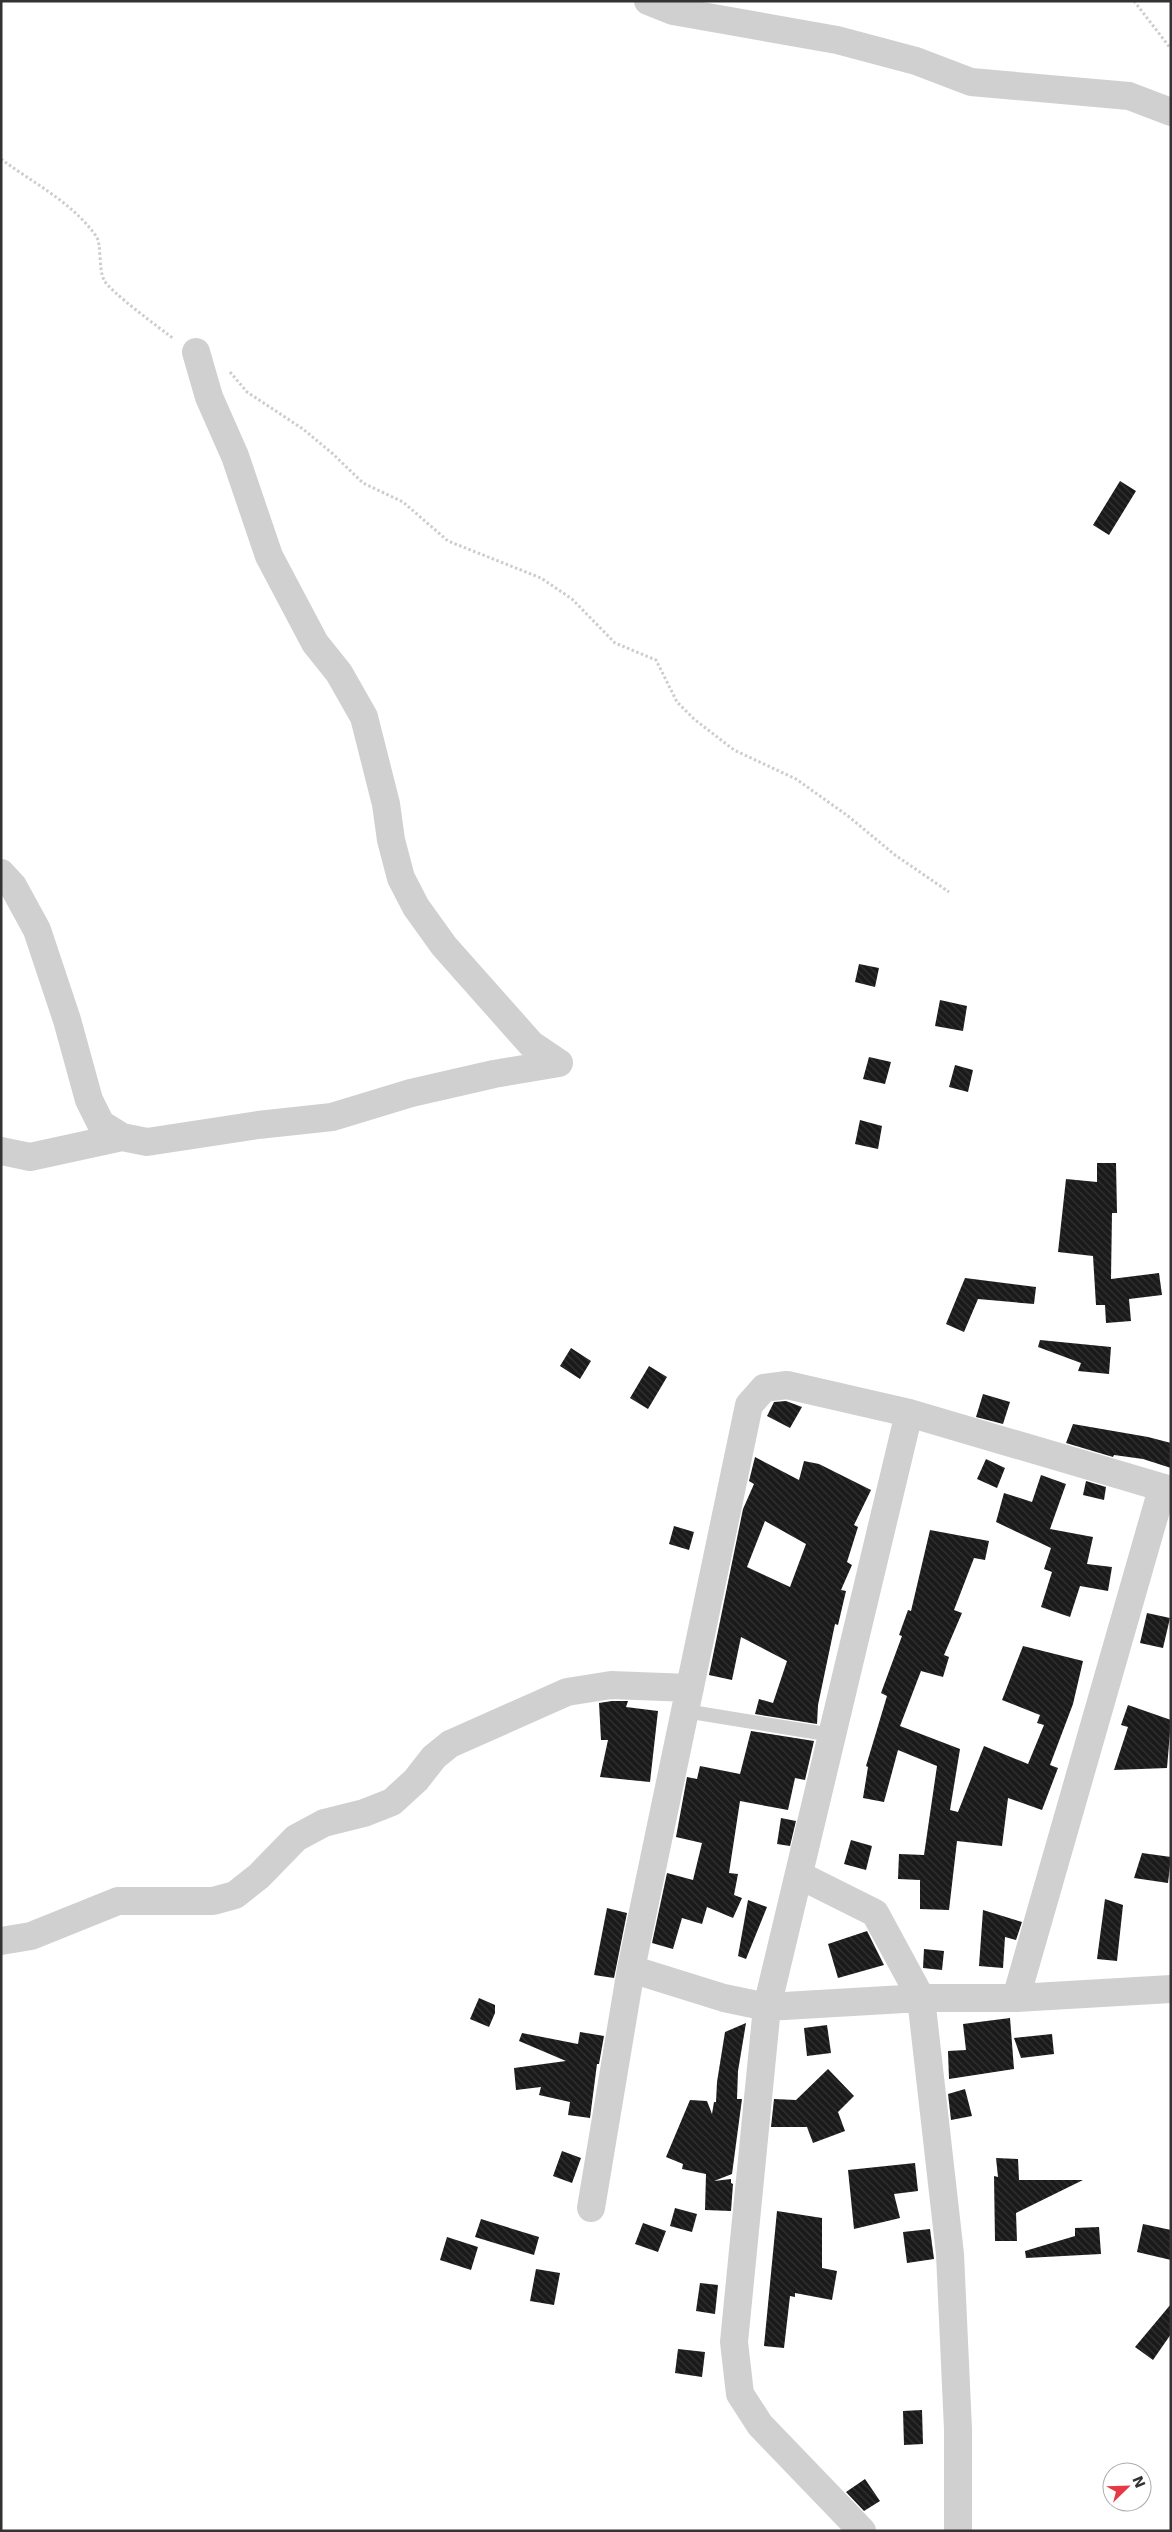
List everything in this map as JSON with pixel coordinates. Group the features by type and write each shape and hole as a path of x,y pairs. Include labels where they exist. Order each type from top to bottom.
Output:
{"street":[{"path":"648,1 673,11 836,40 916,61 971,82 1129,96 1171,112"},
{"path":"1,873 13,886 37,930 67,1020 89,1100 101,1124 122,1136 147,1142 258,1125 332,1117 420,1091 494,1074 560,1063 531,1044 444,946 412,900 401,878 391,840 386,804 364,717 339,673 315,643 269,556 238,465 209,397 196,352"},
{"path":"1,1151 30,1157 122,1136"},
{"path":"592,2208 631,1969 749,1405 764,1388 786,1385 909,1413 1166,1489 1016,1998"},
{"path":"862,2531 760,2425 740,2394 734,2342 767,2007 909,1413"},
{"path":"1,1940 31,1936 118,1901 213,1901 235,1895 259,1876 296,1838 324,1823 364,1813 392,1802 416,1780 434,1757 450,1744 567,1692 611,1685 688,1699"},
{"path":"799,1875 875,1913 921,1998 950,2254 958,2429 958,2531"},
{"path":"631,1969 724,1998 767,2007 921,1998 1016,1998 1171,1990"}],"lane":[{"path":"688,1699 832,1735"}],"path":[{"path":"1134,1 1171,49"},
{"path":"1,159 49,192 75,214 97,237 99,266 104,282 154,324 182,345 226,368 247,392 303,429 363,483 403,502 448,541 541,578 572,599 615,643 656,660 677,702 694,719 734,750 796,779 848,816 895,854 949,892"}],"building":[{"path":"1120,481 1136,491 1109,535 1093,525"},
{"path":"859,964 879,968 875,987 855,982"},
{"path":"940,1000 967,1006 963,1031 935,1026"},
{"path":"869,1057 891,1062 885,1084 863,1079"},
{"path":"955,1065 973,1070 968,1092 949,1087"},
{"path":"860,1120 882,1126 878,1149 855,1144"},
{"path":"1097,1163 1116,1163 1117,1213 1112,1213 1111,1279 1159,1273 1162,1295 1129,1299 1131,1321 1106,1323 1105,1305 1096,1305 1093,1256 1058,1252 1066,1179 1097,1182"},
{"path":"965,1278 1036,1287 1034,1304 978,1299 964,1332 946,1324"},
{"path":"1040,1340 1111,1347 1109,1374 1078,1371 1081,1363 1038,1347"},
{"path":"571,1348 591,1361 580,1379 560,1366"},
{"path":"649,1366 667,1377 648,1409 630,1398"},
{"path":"983,1394 1010,1402 1003,1424 976,1417"},
{"path":"786,1401 802,1407 790,1428 767,1416 774,1402"},
{"path":"1073,1424 1148,1437 1171,1443 1171,1468 1143,1459 1114,1455 1113,1457 1066,1443"},
{"path":"755,1457 799,1480 804,1461 819,1464 871,1490 854,1525 858,1527 847,1562 852,1565 841,1590 846,1591 838,1625 835,1624 818,1705 817,1724 755,1714 759,1699 773,1703 787,1661 741,1637 732,1680 709,1675 743,1509 754,1484 749,1481","holes":["765,1521 806,1544 790,1587 747,1567"]},
{"path":"986,1459 1005,1468 997,1488 977,1479"},
{"path":"1041,1475 1066,1484 1050,1529 1093,1537 1087,1564 1112,1567 1108,1591 1080,1586 1070,1617 1041,1607 1052,1572 1044,1569 1051,1548 996,1522 1004,1493 1032,1502"},
{"path":"1086,1481 1106,1487 1104,1500 1083,1495"},
{"path":"674,1526 694,1532 689,1550 669,1544"},
{"path":"930,1530 989,1541 985,1560 974,1558 954,1610 962,1613 944,1655 949,1657 943,1677 921,1671 900,1726 960,1749 950,1810 958,1812 984,1746 1028,1764 1044,1725 1037,1723 1040,1715 1002,1700 1023,1646 1083,1661 1073,1704 1050,1765 1058,1768 1042,1810 1008,1798 1002,1846 957,1841 949,1910 920,1909 920,1880 898,1879 899,1854 924,1855 937,1766 898,1750 884,1802 863,1798 868,1767 866,1766 887,1696 881,1693 902,1636 899,1635 908,1610 911,1611"},
{"path":"1147,1613 1170,1618 1163,1648 1140,1643"},
{"path":"628,1701 626,1707 658,1711 650,1782 600,1777 608,1740 601,1740 599,1703"},
{"path":"1128,1705 1171,1720 1167,1768 1114,1770 1128,1727 1121,1725"},
{"path":"751,1731 814,1741 805,1780 795,1778 788,1810 740,1801 729,1873 738,1874 734,1895 742,1898 733,1918 707,1907 702,1924 682,1918 673,1949 652,1943 667,1873 693,1880 702,1843 676,1837 687,1777 697,1779 700,1766 740,1774"},
{"path":"781,1818 796,1821 790,1846 777,1844"},
{"path":"851,1840 872,1846 866,1870 844,1864"},
{"path":"1142,1853 1171,1857 1168,1883 1134,1878"},
{"path":"1105,1899 1123,1905 1117,1961 1097,1959"},
{"path":"748,1900 767,1907 746,1959 738,1956"},
{"path":"607,1908 627,1913 614,1978 594,1975"},
{"path":"983,1910 1022,1922 1016,1940 1005,1937 1003,1968 979,1966"},
{"path":"867,1931 884,1965 838,1978 828,1944"},
{"path":"924,1949 944,1951 942,1970 923,1968"},
{"path":"479,1998 495,2005 495,2013 489,2027 470,2019"},
{"path":"1010,2018 1014,2069 949,2079 948,2051 966,2050 963,2024"},
{"path":"746,2023 738,2071 737,2099 742,2099 732,2174 714,2181 731,2179 733,2184 731,2211 705,2210 706,2174 682,2169 683,2164 666,2157 690,2100 707,2101 712,2114 714,2102 716,2102 717,2082 725,2032"},
{"path":"827,2025 831,2053 807,2056 804,2028"},
{"path":"580,2032 604,2036 599,2064 597,2064 590,2118 568,2115 570,2102 539,2095 541,2087 516,2090 514,2068 566,2061 519,2041 522,2033 578,2044"},
{"path":"1052,2034 1054,2054 1021,2058 1014,2038"},
{"path":"828,2069 854,2096 838,2112 845,2131 813,2143 807,2127 771,2127 774,2099 796,2100"},
{"path":"965,2089 972,2116 951,2120 948,2094"},
{"path":"562,2151 581,2158 572,2183 553,2176"},
{"path":"996,2158 1018,2159 1019,2180 1083,2180 1016,2213 1017,2241 995,2241 994,2176 998,2177"},
{"path":"915,2163 918,2191 894,2194 900,2218 854,2229 848,2170"},
{"path":"675,2208 697,2214 692,2232 670,2226"},
{"path":"777,2211 822,2218 822,2268 837,2271 832,2300 795,2293 795,2297 790,2296 784,2348 764,2346"},
{"path":"481,2219 539,2237 534,2255 475,2237"},
{"path":"643,2223 666,2231 658,2252 635,2244"},
{"path":"1143,2224 1171,2230 1171,2260 1137,2252"},
{"path":"1099,2227 1101,2254 1026,2258 1025,2251 1075,2236 1075,2228"},
{"path":"930,2229 934,2259 907,2263 903,2232"},
{"path":"447,2237 478,2247 471,2270 440,2260"},
{"path":"536,2269 560,2273 554,2305 530,2301"},
{"path":"700,2283 718,2285 715,2314 696,2311"},
{"path":"1171,2304 1171,2334 1153,2360 1135,2347"},
{"path":"678,2349 705,2352 702,2377 675,2373"},
{"path":"922,2410 923,2444 904,2445 903,2411"},
{"path":"865,2479 880,2501 864,2511 846,2492"}]}
